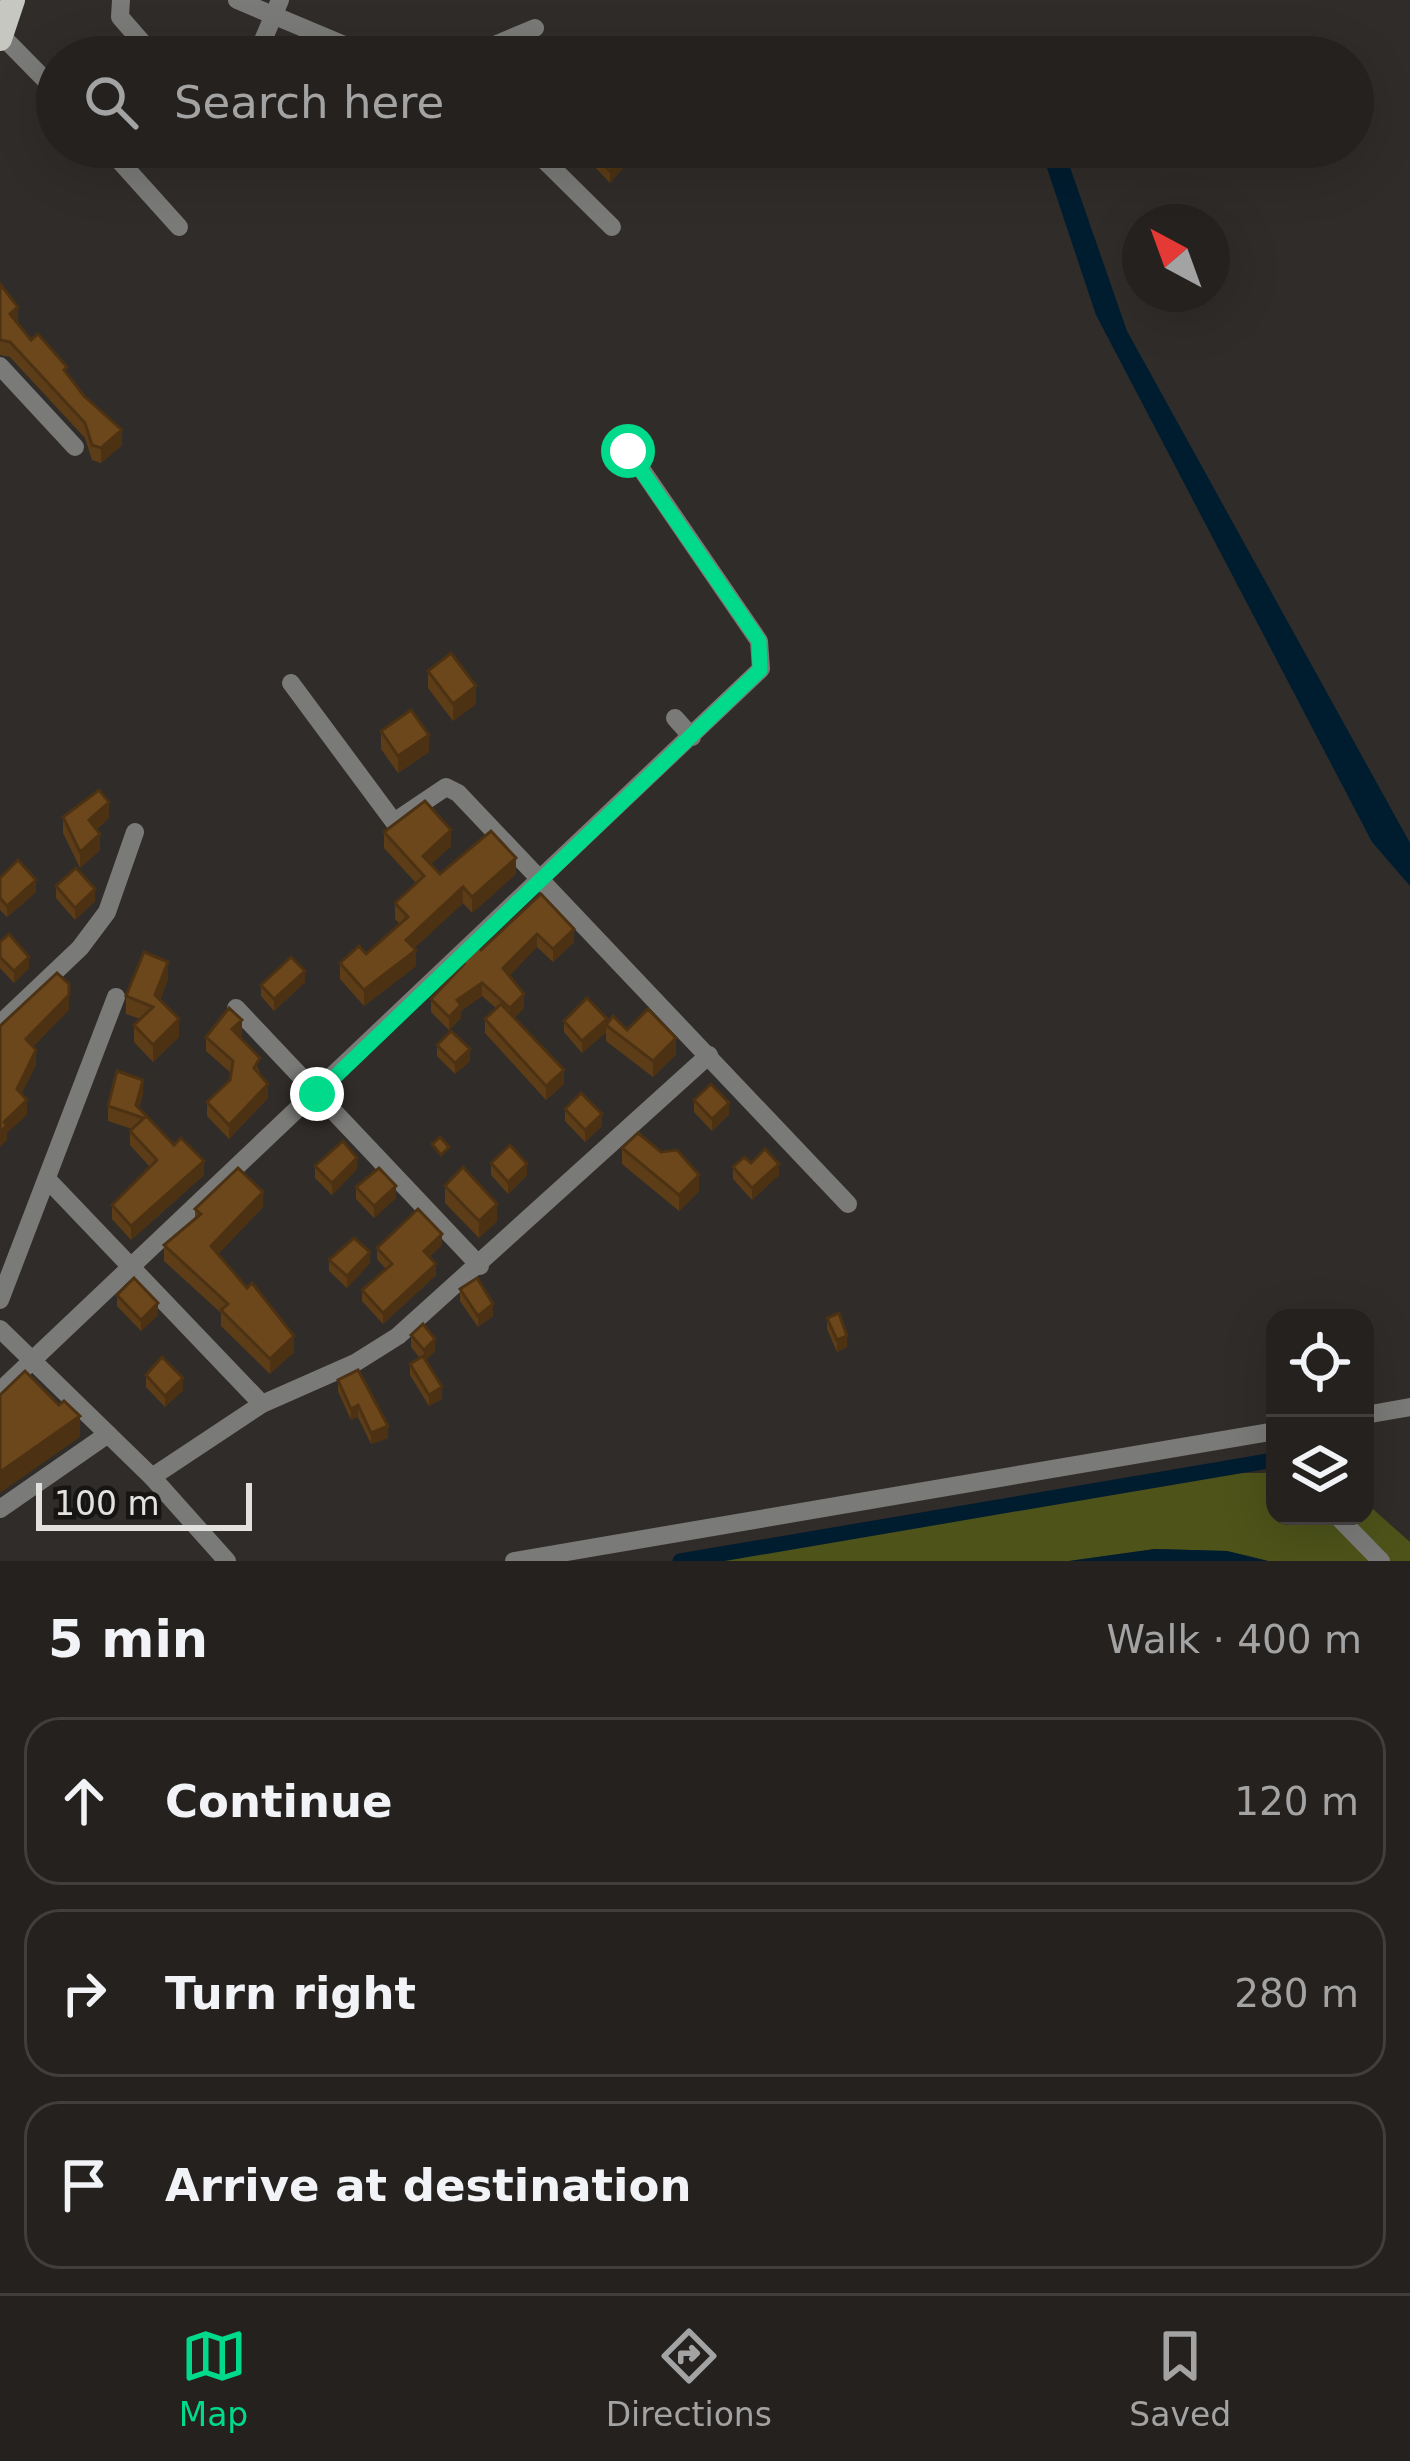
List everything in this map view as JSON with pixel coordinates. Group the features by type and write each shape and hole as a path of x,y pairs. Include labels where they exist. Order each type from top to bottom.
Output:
{"main road":[{"path":"1,37 13,0"}],"street":[{"path":"121,0 120,17 137,36"},
{"path":"237,0 276,8 331,36"},
{"path":"265,36 276,8"},
{"path":"517,36 536,28"},
{"path":"1,37 36,71"},
{"path":"126,168 179,227"},
{"path":"552,168 612,227"},
{"path":"0,367 75,447"},
{"path":"0,1391 750,684 762,656 742,614 628,451"},
{"path":"291,683 391,820 402,820 451,788 848,1204"},
{"path":"675,718 692,737"},
{"path":"0,1024 80,947 107,912 135,832"},
{"path":"0,1300 116,997"},
{"path":"236,1008 480,1266"},
{"path":"152,1478 262,1404 369,1354 480,1266 709,1055"},
{"path":"47,1179 262,1404"},
{"path":"0,1329 152,1478 227,1561"},
{"path":"1374,1413 1410,1407"},
{"path":"0,1509 108,1434"},
{"path":"514,1561 1266,1439"},
{"path":"1346,1525 1381,1561"}],"green space":[{"path":"1236,1473 1266,1473 1266,1525 1374,1525 1374,1510 1410,1542 1410,1561 1268,1561 1227,1551 1155,1549 1069,1561 715,1561"}],"water":[{"path":"1047,168 1070,168 1127,331 1410,843 1410,886 1372,842 1096,315"},
{"path":"1155,1549 1227,1551 1268,1561 1069,1561"}],"building":[{"path":"0,284 18,307 10,314 31,340 38,334 67,367 64,370 84,396 122,430 101,448 92,445 85,423 10,342 0,340"},
{"path":"451,653 476,686 453,704 428,671"},
{"path":"411,710 429,735 398,756 381,731"},
{"path":"99,790 109,802 89,820 100,834 80,852 63,817"},
{"path":"425,801 451,830 423,856 440,874 491,831 516,858 472,897 463,887 406,940 416,950 364,990 340,963 359,946 366,954 408,917 395,903 424,876 384,832"},
{"path":"18,860 36,880 7,906 0,898 0,878"},
{"path":"76,868 95,889 75,908 56,886"},
{"path":"541,894 574,929 553,949 537,934 503,968 524,994 510,1008 482,983 457,1000 461,1005 449,1017 431,999 464,964 460,960 476,945 481,950"},
{"path":"9,934 29,957 14,971 0,957 0,942"},
{"path":"144,952 168,962 155,995 179,1019 153,1045 134,1025 153,1007 126,996"},
{"path":"291,957 305,971 274,999 261,985"},
{"path":"57,973 69,984 69,995 26,1039 36,1050 17,1089 27,1100 0,1132 0,1026"},
{"path":"587,998 607,1019 582,1041 564,1021"},
{"path":"501,1004 564,1070 546,1086 485,1019"},
{"path":"229,1008 242,1020 232,1029 260,1058 254,1068 268,1084 229,1125 207,1102 230,1080 233,1061 206,1037"},
{"path":"648,1009 676,1038 653,1061 606,1025 613,1016 627,1030"},
{"path":"451,1031 470,1049 455,1063 437,1045"},
{"path":"117,1071 143,1080 136,1105 174,1145 181,1138 204,1161 131,1226 112,1205 157,1160 130,1131 144,1118 108,1106"},
{"path":"711,1084 729,1103 712,1119 694,1100"},
{"path":"581,1093 602,1114 585,1130 565,1109"},
{"path":"638,1133 661,1152 677,1150 699,1175 679,1195 622,1148"},
{"path":"440,1137 449,1147 441,1155 432,1144"},
{"path":"343,1141 357,1158 332,1183 315,1166"},
{"path":"510,1145 527,1164 508,1182 491,1163"},
{"path":"765,1149 779,1164 752,1188 733,1167 744,1157 751,1163"},
{"path":"463,1167 497,1204 479,1221 445,1186"},
{"path":"238,1168 263,1192 211,1246 247,1288 252,1283 294,1336 270,1359 221,1310 228,1304 164,1245 201,1214 195,1209"},
{"path":"379,1168 396,1186 374,1206 356,1187"},
{"path":"418,1209 442,1234 424,1251 436,1264 383,1313 362,1290 392,1264 377,1248"},
{"path":"354,1238 370,1252 347,1276 329,1260"},
{"path":"134,1278 158,1303 141,1320 117,1295"},
{"path":"477,1278 493,1304 478,1316 460,1289"},
{"path":"839,1313 847,1336 837,1340 827,1318"},
{"path":"423,1324 435,1339 424,1350 411,1335"},
{"path":"423,1356 442,1387 429,1395 410,1364"},
{"path":"162,1357 183,1378 165,1396 146,1375"},
{"path":"358,1370 388,1426 371,1433 358,1405 351,1409 338,1380"},
{"path":"25,1371 59,1405 64,1401 80,1416 0,1472 0,1395"}],"waterway":[{"path":"680,1561 1266,1461"}],"route":[{"path":"317,1094 760,670 759,641 628,451"}]}
